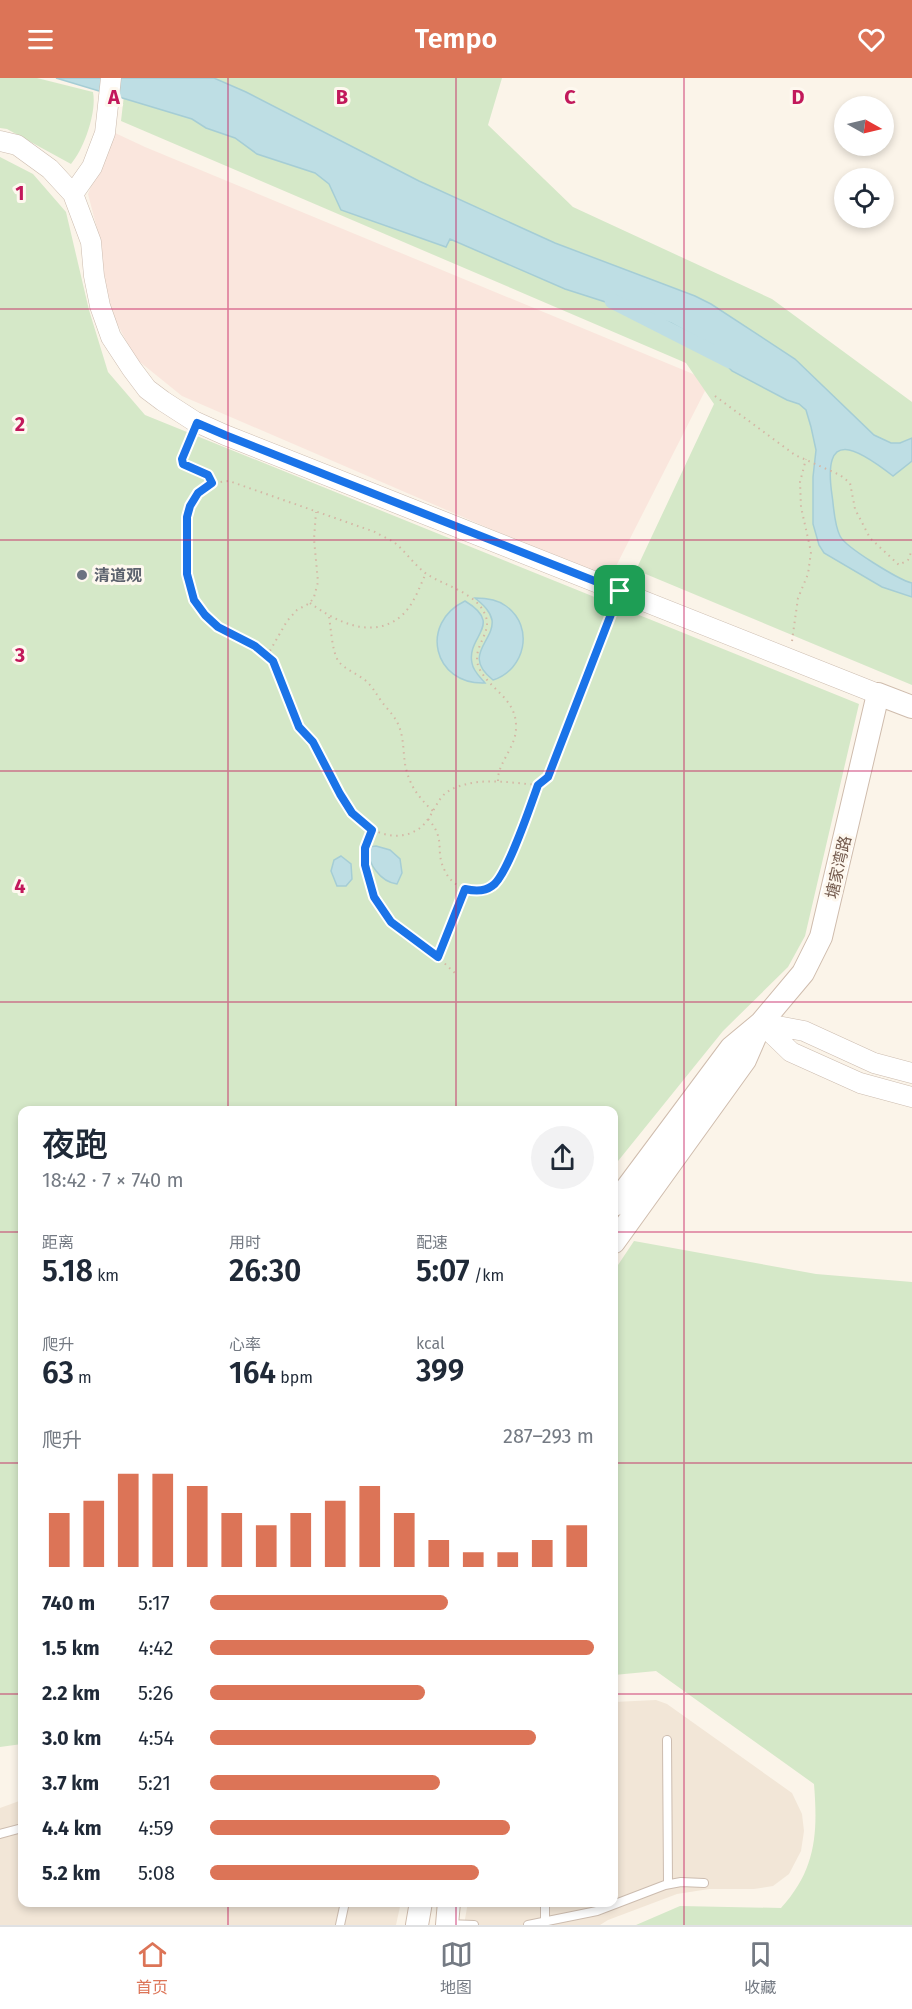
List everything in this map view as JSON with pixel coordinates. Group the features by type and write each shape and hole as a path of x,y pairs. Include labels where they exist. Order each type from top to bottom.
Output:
{"main road":[{"path":"878,694 912,707"},
{"name":"塘家湾路","path":"618,1199 731,1048 761,1023 803,973 821,937 878,694"},
{"name":"塘家湾路","path":"618,1236 745,1060 761,1023"},
{"path":"417,1925 420,1907"}],"street":[{"path":"73,194 92,167 105,133 111,78"},
{"path":"0,141 17,145 50,169 73,194 91,242 100,306 111,337 147,389 197,423 878,694"},
{"path":"761,1023 804,1031 874,1063 912,1073"},
{"path":"761,1023 791,1052 860,1083 912,1097"}],"lane":[{"path":"668,1740 668,1884"},
{"path":"0,1834 18,1829"},
{"path":"618,1903 668,1884 704,1883"},
{"path":"340,1925 344,1907"},
{"path":"545,1907 545,1921"},
{"path":"528,1925 608,1907"},
{"path":"448,1917 474,1925"}],"path":[{"path":"715,396 795,455 840,475 850,483 855,509 870,538 889,558 899,565 908,560 912,550"},
{"path":"197,423 182,459 183,464 208,475 212,483"},
{"path":"789,658 798,598 808,574 811,552 801,507 800,482 806,459"},
{"path":"498,782 498,775 513,744 517,727 515,714 478,667 477,649 486,630 486,615 462,591 418,568 394,542 375,532 229,481 212,483 198,493 190,506 187,517 187,574 194,600 218,627 255,646 273,661 299,727 313,742 352,813 372,830 391,836 404,836 420,828 428,819 436,803 446,792 458,786 498,782 538,785"},
{"path":"267,656 287,621 297,610 310,603 314,597 318,582 314,539 316,512"},
{"path":"310,603 329,617 344,624 366,627 385,625 400,617 413,601 426,573"},
{"path":"428,819 440,835 440,855 445,872 458,887 475,891 493,886 504,870 538,785 548,777 620,591"},
{"path":"329,617 336,656 340,663 376,691 393,715 399,726 405,748 405,764 410,783 418,797 433,811"},
{"path":"372,830 365,848 365,865 374,897 391,922 438,957 457,975"},
{"path":"438,957 465,889"}],"shaded area":[{"path":"113,132 710,381 609,580 182,396 135,358 108,306 100,240 88,194"},
{"path":"656,1700 667,1704 792,1793 802,1814 804,1831 801,1851 789,1874 773,1886 754,1889 709,1889 677,1894 600,1925 464,1925 467,1907 618,1907 618,1702"},
{"path":"18,1801 18,1907 400,1907 396,1925 0,1925 0,1808"}],"green space":[{"path":"0,78 37,78 93,92 93,110 88,130 71,164 7,129 0,128"},
{"path":"126,78 502,78 488,125 573,207 772,299 912,402 912,685 636,570 714,404 686,363 121,121"},
{"path":"0,157 33,174 66,212 89,310 108,372 145,415 859,704 805,936 788,967 723,1031 618,1161 618,1106 18,1106 18,1745 0,1747"},
{"path":"634,1241 816,1274 912,1282 912,1925 636,1925 680,1906 781,1908 793,1894 808,1865 815,1835 815,1819 814,1784 656,1671 618,1675 618,1265"}],"water":[{"path":"56,78 214,78 246,92 419,181 555,243 711,304 795,359 874,435 891,443 900,443 912,438 912,461 893,476 867,458 845,450 837,452 832,459 830,474 834,516 840,536 852,548 873,562 912,583 912,597 882,587 824,553 819,545 813,524 813,477 816,450 806,410 799,404 732,371 703,341 671,323 565,289 450,239 446,247 341,210 329,184 315,173 257,154 235,138 206,128 192,119"},
{"path":"475,598 491,599 503,604 515,615 521,625 523,636 519,658 504,675 493,680 484,671 479,656 492,628 492,620 488,610"},
{"path":"465,601 477,609 482,617 483,624 474,645 472,663 475,671 485,683 467,681 453,674 444,664 438,651 437,637 441,623 451,611"},
{"path":"376,846 390,850 400,859 402,873 397,884 385,880 372,865 369,847"},
{"path":"341,856 351,864 352,879 346,886 337,886 331,871 334,860"}],"waterway":[{"path":"612,301 730,361"}],"place":[{"name":"清道观","path":"82,575"}],"route":[{"path":"197,423 620,591 548,777 538,785 504,870 493,886 475,891 465,889 438,957 391,922 374,897 365,865 365,848 372,830 352,813 313,742 299,727 273,661 255,646 218,627 194,600 187,574 187,517 190,506 198,493 212,483 208,475 183,464 182,459 197,423"}]}
